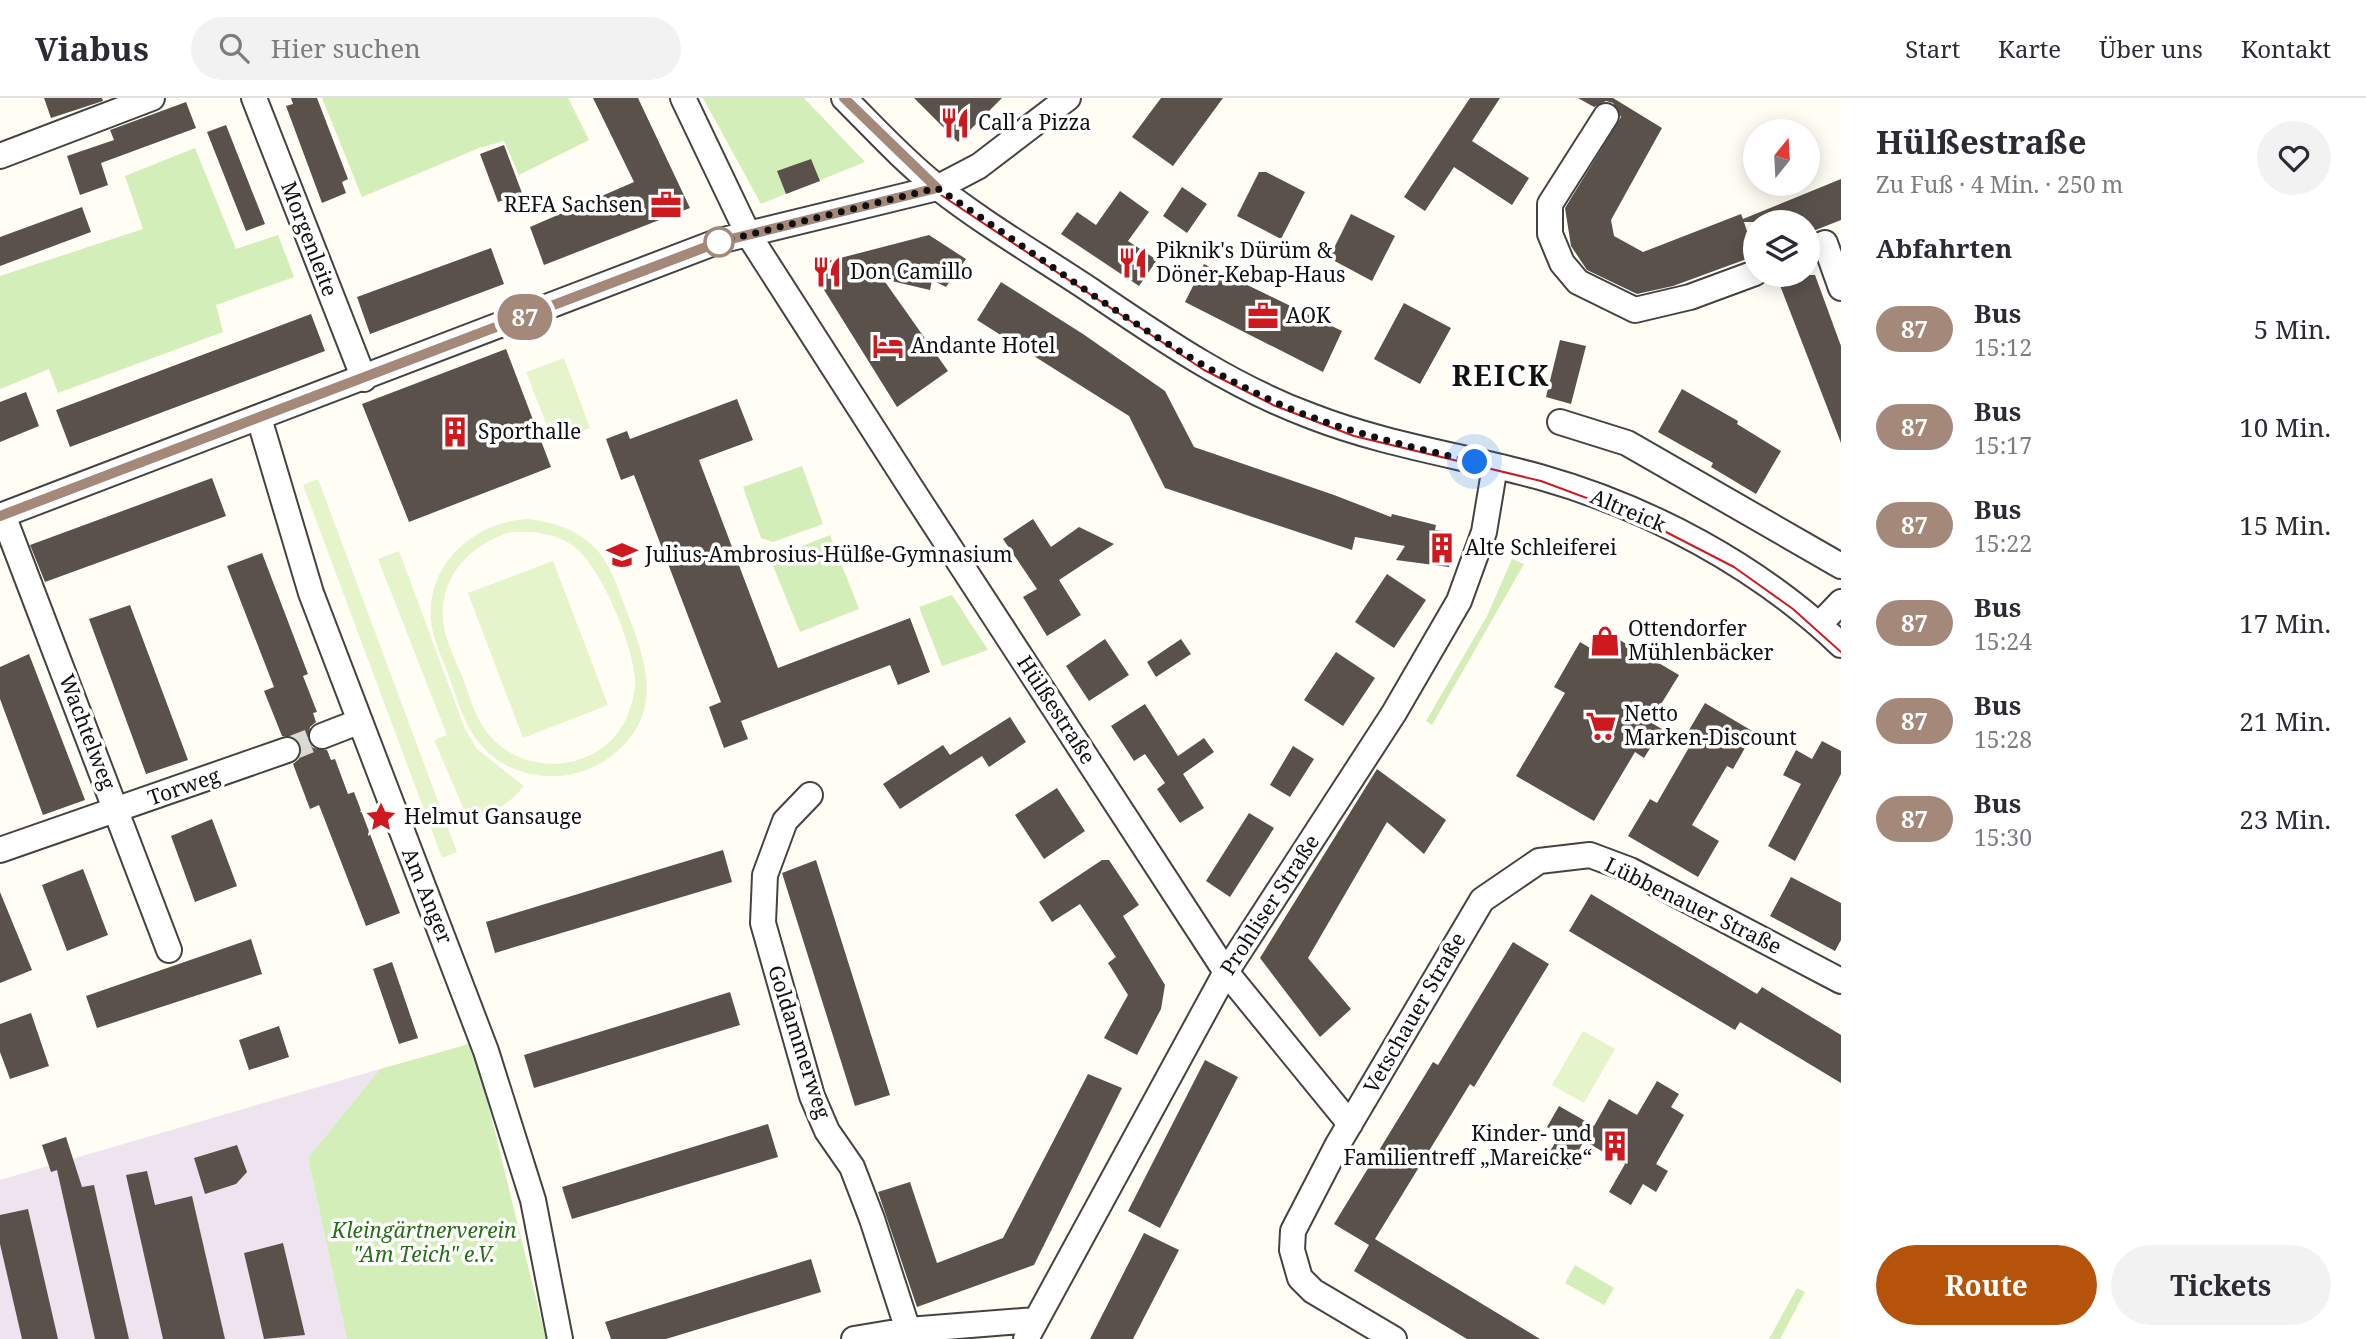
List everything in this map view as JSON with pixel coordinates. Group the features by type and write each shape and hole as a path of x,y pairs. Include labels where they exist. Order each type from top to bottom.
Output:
{"street":[{"path":"0,156 152,98"},
{"name":"Morgenleite","path":"254,98 364,379"},
{"name":"Hülßestraße","path":"683,98 748,234 1226,972 1350,1124"},
{"name":"Altreick","path":"844,98 937,188 1172,345 1240,385 1311,417 1413,447 1542,478 1637,512 1736,564 1819,625 1841,645"},
{"path":"2,515 719,242 937,188 979,166 1068,98"},
{"path":"1606,116 1550,204 1550,234 1562,263 1578,282 1635,310 1690,297 1743,277"},
{"path":"1820,245 1825,243 1841,288"},
{"name":"Am Anger","path":"260,418 311,593 358,722 486,1051 533,1200 560,1339"},
{"path":"1560,422 1627,443 1841,566"},
{"name":"Prohliser Straße","path":"1030,1329 1226,972 1394,713 1458,601 1484,532 1496,467"},
{"name":"Wachtelweg","path":"2,515 169,950"},
{"path":"1819,625 1841,602"},
{"path":"322,736 358,722"},
{"name":"Torweg","path":"0,849 287,750"},
{"name":"Goldammerweg","path":"810,795 785,821 765,875 763,923 812,1096 828,1131 852,1167 908,1329"},
{"name":"Lübbenauer Straße","path":"1539,861 1590,855 1630,870 1841,981"},
{"name":"Vetschauer Straße","path":"1394,1339 1313,1291 1300,1278 1293,1250 1293,1231 1350,1124 1482,900 1539,861"},
{"path":"854,1339 908,1329 1030,1329"}],"shaded area":[{"path":"380,1069 308,1158 347,1339 0,1339 0,1180"}],"green space":[{"path":"322,98 568,98 589,140 519,175 504,141 479,148 362,197"},
{"path":"703,98 804,98 865,162 761,204"},
{"path":"195,148 236,249 278,235 294,277 216,305 223,332 58,393 49,369 0,389 0,276 143,229 125,176"},
{"path":"564,358 590,428 553,441 526,372"},
{"path":"802,466 823,524 773,542 761,538 743,487"},
{"path":"318,479 457,852 442,858 303,485"},
{"path":"528,519 554,524 577,534 591,544 612,574 640,648 647,685 640,721 630,738 614,754 598,765 580,772 542,776 506,765 490,754 477,740 464,718 434,636 431,622 432,601 436,581 445,564 472,537 508,522","holes":["519,532 558,538 583,555 594,569 613,606 633,662 633,698 626,719 615,736 600,749 583,758 564,763 526,760 508,751 486,732 474,709 444,628 443,605 446,590 461,564 496,537"]},
{"path":"830,535 859,609 800,632 773,566 776,556"},
{"path":"399,551 465,729 477,749 524,786 499,808 469,821 434,740 447,735 378,559"},
{"path":"1512,559 1524,564 1432,725 1426,721 1487,616"},
{"path":"553,561 608,705 523,738 468,593"},
{"path":"952,595 988,650 942,666 919,607"},
{"path":"1583,1031 1615,1049 1584,1103 1552,1085"},
{"name":"Kleingärtnerverein \"Am Teich\" e.V.","path":"473,1043 546,1339 347,1339 308,1158 380,1069"},
{"path":"1575,1265 1614,1288 1604,1305 1565,1283"},
{"path":"1797,1288 1805,1292 1780,1339 1769,1339"}],"building":[{"path":"44,98 102,98 103,101 51,118"},
{"path":"291,98 317,98 348,179 342,182 346,193 322,203 286,106 293,104"},
{"path":"593,98 638,98 690,208 544,265 530,227 634,182"},
{"path":"914,98 1002,98 958,142"},
{"path":"1161,98 1223,98 1173,166 1132,137"},
{"path":"1470,98 1500,98 1472,141 1529,178 1512,205 1454,167 1425,211 1404,197"},
{"path":"1578,98 1613,98 1662,128 1611,220 1614,236 1643,252 1741,214 1743,260 1673,286 1637,294 1587,270 1571,246 1565,208 1621,117 1613,103 1606,101 1594,107"},
{"path":"186,102 196,128 101,163 108,185 80,195 67,156 114,140 110,130"},
{"path":"226,125 265,224 246,231 207,132"},
{"path":"504,145 522,193 498,202 480,154"},
{"path":"811,159 820,181 786,194 777,171"},
{"path":"1259,172 1266,172 1305,192 1281,239 1237,216"},
{"path":"1841,179 1841,220 1820,228 1820,210 1765,210 1799,196 1820,196 1820,188"},
{"path":"1182,187 1207,204 1187,233 1163,216"},
{"path":"1120,191 1149,212 1128,241 1157,260 1139,286 1061,234 1077,212 1096,225"},
{"path":"82,207 91,232 0,266 0,237"},
{"path":"1351,214 1395,236 1372,281 1329,258"},
{"path":"929,235 966,259 946,287 932,280 930,290 883,279 948,371 897,407 816,277 821,263"},
{"path":"491,248 504,284 370,334 357,297"},
{"name":"AOK","path":"1204,264 1342,331 1323,372 1185,302"},
{"path":"1001,282 1165,391 1194,447 1391,517 1392,514 1436,525 1435,530 1454,532 1449,567 1396,560 1405,546 1355,537 1352,550 1165,488 1129,416 977,320"},
{"path":"1781,287 1819,287 1841,346 1841,443"},
{"path":"1404,303 1451,328 1420,384 1374,359"},
{"path":"311,314 325,351 70,447 56,410"},
{"path":"1560,340 1586,346 1571,404 1546,397"},
{"name":"Sporthalle","path":"506,349 551,467 409,522 362,404"},
{"path":"1682,389 1738,421 1737,424 1781,451 1756,494 1711,467 1713,463 1658,432"},
{"path":"26,392 39,426 0,442 0,402"},
{"path":"737,399 753,440 699,460 778,668 910,618 930,672 898,685 890,665 741,721 748,739 724,748 709,707 721,702 634,475 621,480 606,439 627,431 630,439"},
{"path":"212,478 226,516 45,582 30,545"},
{"path":"1033,519 1051,547 1079,527 1114,544 1059,580 1081,615 1047,636 1023,597 1037,589 1003,539"},
{"path":"262,553 308,674 303,676 317,712 313,713 316,722 310,727 308,741 313,748 327,750 331,760 335,759 348,794 354,792 400,913 366,926 319,805 310,809 293,764 299,759 301,746 296,738 282,736 264,691 274,687 227,566"},
{"path":"1387,574 1426,600 1394,648 1355,622"},
{"path":"130,605 188,760 146,774 89,619"},
{"name":"Netto Marken-Discount","path":"1601,629 1679,675 1650,722 1662,729 1644,758 1635,752 1594,821 1516,776 1565,693 1554,687 1580,642 1590,648"},
{"path":"1105,639 1129,675 1089,701 1066,666"},
{"path":"1181,639 1191,654 1156,677 1147,662"},
{"path":"1336,652 1375,678 1343,726 1304,700"},
{"path":"29,654 85,800 43,815 0,699 0,667"},
{"path":"1705,703 1754,732 1733,769 1727,766 1692,825 1719,841 1698,877 1628,836 1650,799 1657,803 1691,744 1683,740"},
{"path":"1145,704 1178,756 1204,738 1214,752 1183,774 1204,808 1180,823 1157,789 1165,783 1145,754 1134,761 1111,726"},
{"path":"1010,717 1026,742 989,767 982,756 900,809 883,784 943,745 950,755"},
{"path":"1822,741 1841,751 1841,774 1795,861 1768,846 1801,784 1783,775 1796,750 1812,759"},
{"path":"1293,746 1314,759 1290,797 1270,785"},
{"path":"1377,769 1446,820 1424,854 1387,822 1308,958 1351,1009 1320,1037 1260,958"},
{"path":"1057,788 1085,831 1044,859 1015,815"},
{"path":"1249,813 1274,828 1230,897 1206,881"},
{"path":"212,819 237,886 195,902 171,836"},
{"path":"723,850 732,882 495,953 486,922"},
{"path":"816,860 890,1095 855,1106 782,873"},
{"path":"1102,860 1109,860 1139,905 1123,916 1165,985 1161,1009 1137,1055 1104,1038 1128,995 1108,963 1116,957 1080,904 1052,922 1039,902"},
{"path":"83,869 108,935 67,951 42,885"},
{"path":"1791,877 1841,903 1841,940 1835,951 1770,916"},
{"path":"0,892 32,970 0,983"},
{"path":"1591,894 1757,994 1762,987 1841,1035 1841,1083 1740,1022 1735,1030 1569,931"},
{"path":"251,939 262,974 97,1028 86,996"},
{"path":"1513,942 1549,964 1474,1087 1470,1084 1375,1239 1540,1339 1467,1339 1354,1271 1369,1245 1334,1224 1433,1062 1438,1065"},
{"path":"392,962 418,1038 399,1044 373,969"},
{"path":"730,992 740,1025 534,1088 524,1055"},
{"path":"31,1013 49,1066 10,1079 0,1052 0,1024"},
{"path":"279,1026 289,1057 249,1070 239,1040"},
{"path":"1205,1060 1238,1077 1160,1228 1128,1211"},
{"path":"1088,1074 1122,1088 1034,1265 917,1307 878,1192 910,1182 937,1263 1003,1238"},
{"name":"Kinder- und Familientreff „Mareicke“","path":"1657,1081 1679,1094 1671,1107 1684,1115 1656,1164 1668,1171 1656,1192 1643,1184 1631,1205 1609,1192 1625,1164 1584,1141 1568,1169 1547,1156 1560,1135 1547,1127 1559,1106 1594,1126 1609,1099 1637,1115"},
{"path":"768,1124 778,1157 572,1219 562,1187"},
{"path":"66,1137 82,1187 94,1185 129,1339 95,1339 57,1170 51,1172 42,1145"},
{"path":"237,1145 247,1172 236,1184 205,1194 194,1158"},
{"path":"147,1171 155,1205 192,1196 225,1339 163,1339 126,1175"},
{"path":"28,1209 58,1339 22,1339 0,1244 0,1215"},
{"path":"1144,1233 1179,1250 1133,1339 1090,1339"},
{"path":"283,1243 305,1335 264,1339 244,1253"},
{"path":"811,1259 821,1292 666,1339 611,1339 605,1322"}],"tunnel":[{"path":"287,750 322,736"}],"tram line":[{"path":"838,98 932,189 1204,370 1273,405 1354,436 1541,481 1635,516 1734,567 1793,609 1841,652"}],"bus line":[{"name":"87","path":"0,516 719,242 937,188 844,98"}],"place":[{"name":"Call a Pizza","path":"955,123"},
{"name":"REFA Sachsen","path":"666,205"},
{"name":"Piknik's Dürüm & Döner-Kebap-Haus","path":"1133,263"},
{"name":"Don Camillo","path":"827,272"},
{"name":"AOK","path":"1263,316"},
{"name":"Andante Hotel","path":"888,346"},
{"name":"Sporthalle","path":"455,432"},
{"name":"Alte Schleiferei","path":"1442,548"},
{"name":"Julius-Ambrosius-Hülße-Gymnasium","path":"622,555"},
{"name":"Ottendorfer Mühlenbäcker","path":"1605,641"},
{"name":"Netto Marken-Discount","path":"1601,726"},
{"name":"Helmut Gansauge","path":"381,817"},
{"name":"Kinder- und Familientreff „Mareicke“","path":"1615,1146"}],"district":[{"name":"REICK","path":"1501,376"}],"route":[{"path":"719,242 937,188 1172,345 1240,385 1311,417 1358,433 1475,462"}]}
